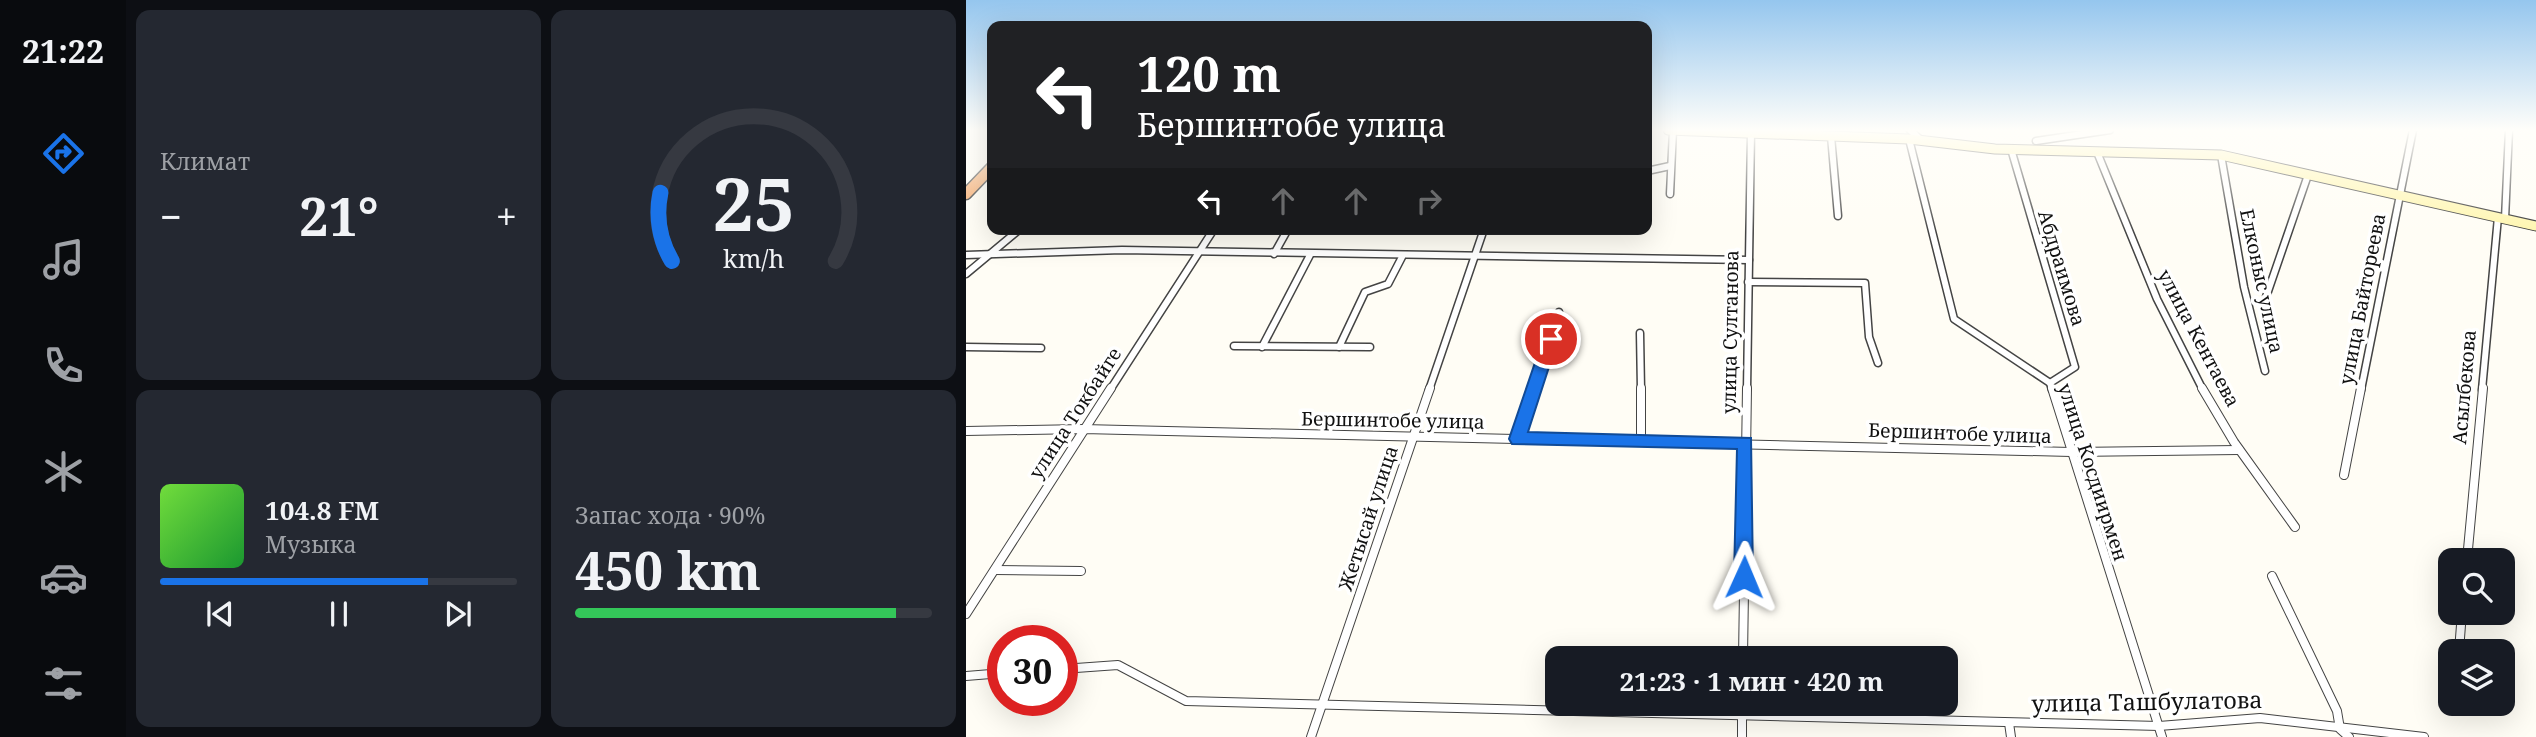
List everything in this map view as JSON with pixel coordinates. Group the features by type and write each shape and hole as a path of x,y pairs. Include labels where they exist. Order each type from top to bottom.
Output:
{"highway":[{"path":"966,194 987,172"},
{"path":"966,203 987,181"}],"main road":[{"path":"2262,164 2536,226"}],"street":[{"name":"улица Султанова","path":"1743,646 1750,164"},
{"path":"1833,164 1838,216"},
{"name":"улица Косдиирмен","path":"1917,164 1954,319 1971,333 2006,351 2050,383 2162,737"},
{"name":"Абдраимова","path":"2016,164 2075,367 2050,383"},
{"name":"улица Кентаева","path":"2101,164 2128,239 2166,319 2239,450 2295,527"},
{"name":"Елконыс улица","path":"2223,164 2244,286 2265,371"},
{"name":"улица Байтореева","path":"2343,475 2405,164"},
{"name":"Асылбекова","path":"2468,548 2506,164"},
{"path":"1652,170 1670,166 1670,194"},
{"path":"2265,300 2308,175"},
{"path":"966,274 985,255 1012,235"},
{"name":"улица Токбайге","path":"966,614 1210,235"},
{"path":"1274,254 1285,235"},
{"name":"Жетысай улица","path":"1311,737 1411,437 1482,235"},
{"path":"966,255 1199,251 1402,257 1749,260"},
{"path":"1262,347 1310,255"},
{"path":"1339,347 1365,292 1388,284 1402,257"},
{"path":"1748,282 1865,283 1869,337 1878,363"},
{"path":"1518,439 1559,312"},
{"path":"1640,333 1641,440"},
{"path":"966,346 1041,348"},
{"path":"1234,346 1370,347"},
{"name":"Бершинтобе улица","path":"966,430 1083,429 1745,442 2071,452 2239,450"},
{"path":"995,570 1081,571"},
{"path":"2272,576 2337,711 2340,730 2349,737"},
{"name":"улица Ташбулатова","path":"1078,668 1118,665 1186,701 1324,703 1742,718 2159,726 2260,718 2340,730 2424,737"},
{"path":"966,676 987,674"},
{"path":"1742,718 1742,737"},
{"path":"2008,723 2011,737"}],"route":[{"path":"1551,339 1518,439 1745,442 1744,577"}]}
